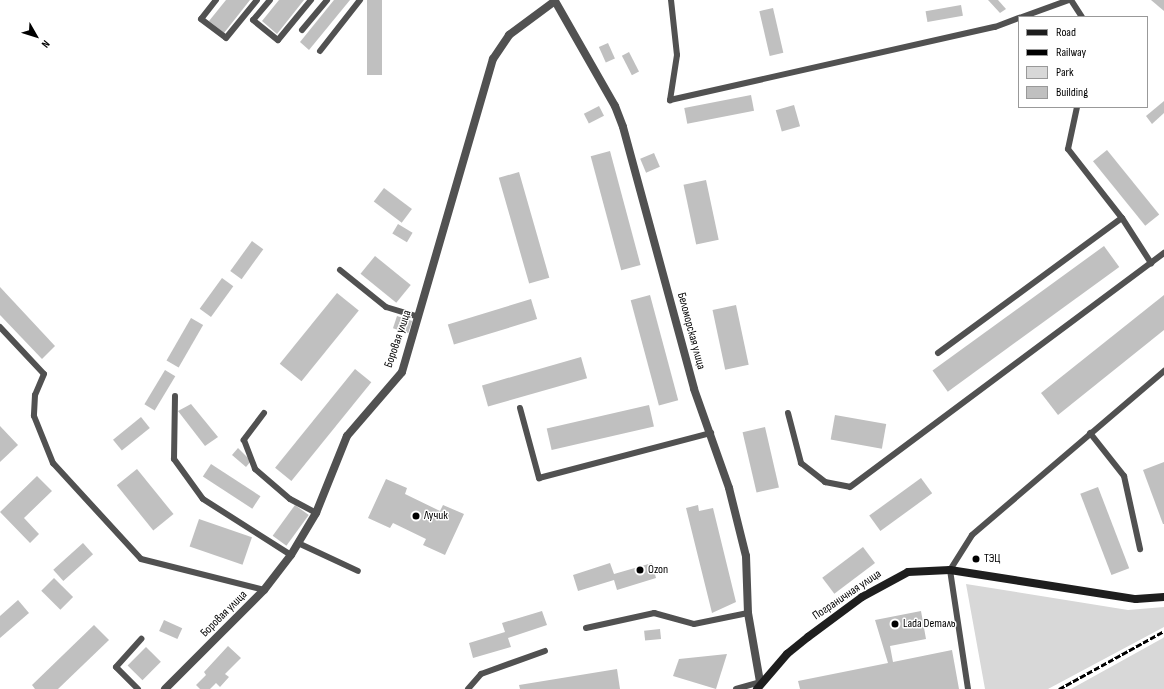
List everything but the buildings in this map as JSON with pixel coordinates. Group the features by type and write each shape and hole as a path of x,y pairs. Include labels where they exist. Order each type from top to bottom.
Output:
{"main road":[{"name":"Пограничная улица","path":"759,686 808,637 888,581 908,572 950,570 1136,598 1164,597"}],"street":[{"name":"Боровая улица","path":"165,689 264,590 291,555 316,513 347,436 402,372 493,59 509,35 555,1"},
{"name":"Беломорская улица","path":"555,1 616,106 623,127 694,389 711,433 746,556 748,613 759,686"}],"lane":[{"path":"216,0 201,19 226,38 257,0"},
{"path":"270,0 253,20 278,40 311,0"},
{"path":"302,30 327,0"},
{"path":"320,51 360,0"},
{"path":"671,0 677,55 670,100 995,27 1018,18"},
{"path":"1025,16 1070,0 1081,16"},
{"path":"1077,108 1068,149 1122,218 1151,263"},
{"path":"938,353 1122,218"},
{"path":"788,414 802,463 825,482 850,487 1164,253"},
{"path":"340,270 386,307 419,317"},
{"path":"0,327 44,374 35,394 34,416 53,463 140,559 264,590"},
{"path":"968,689 950,570 972,535 1164,371"},
{"path":"175,396 174,459 203,499 291,555"},
{"path":"520,408 539,478 711,433"},
{"path":"264,413 244,440 255,469 290,499 316,513"},
{"path":"1090,433 1124,476 1140,549"},
{"path":"298,543 358,572"},
{"path":"586,628 654,613 694,624 748,613"},
{"path":"138,689 116,667 141,639"},
{"path":"468,689 481,674 545,651"},
{"path":"736,689 759,686"}],"green space":[{"path":"966,584 1128,610 1164,607 1164,627 1048,689 985,689"},
{"path":"1164,637 1164,689 1071,689 1163,638"}],"railway":[{"path":"1059,689 1164,631"}],"place":[{"name":"Лучик","path":"416,516"},
{"name":"ТЭЦ","path":"976,559"},
{"name":"Ozon","path":"640,570"},
{"name":"Lada Dеталь","path":"895,624"}]}
